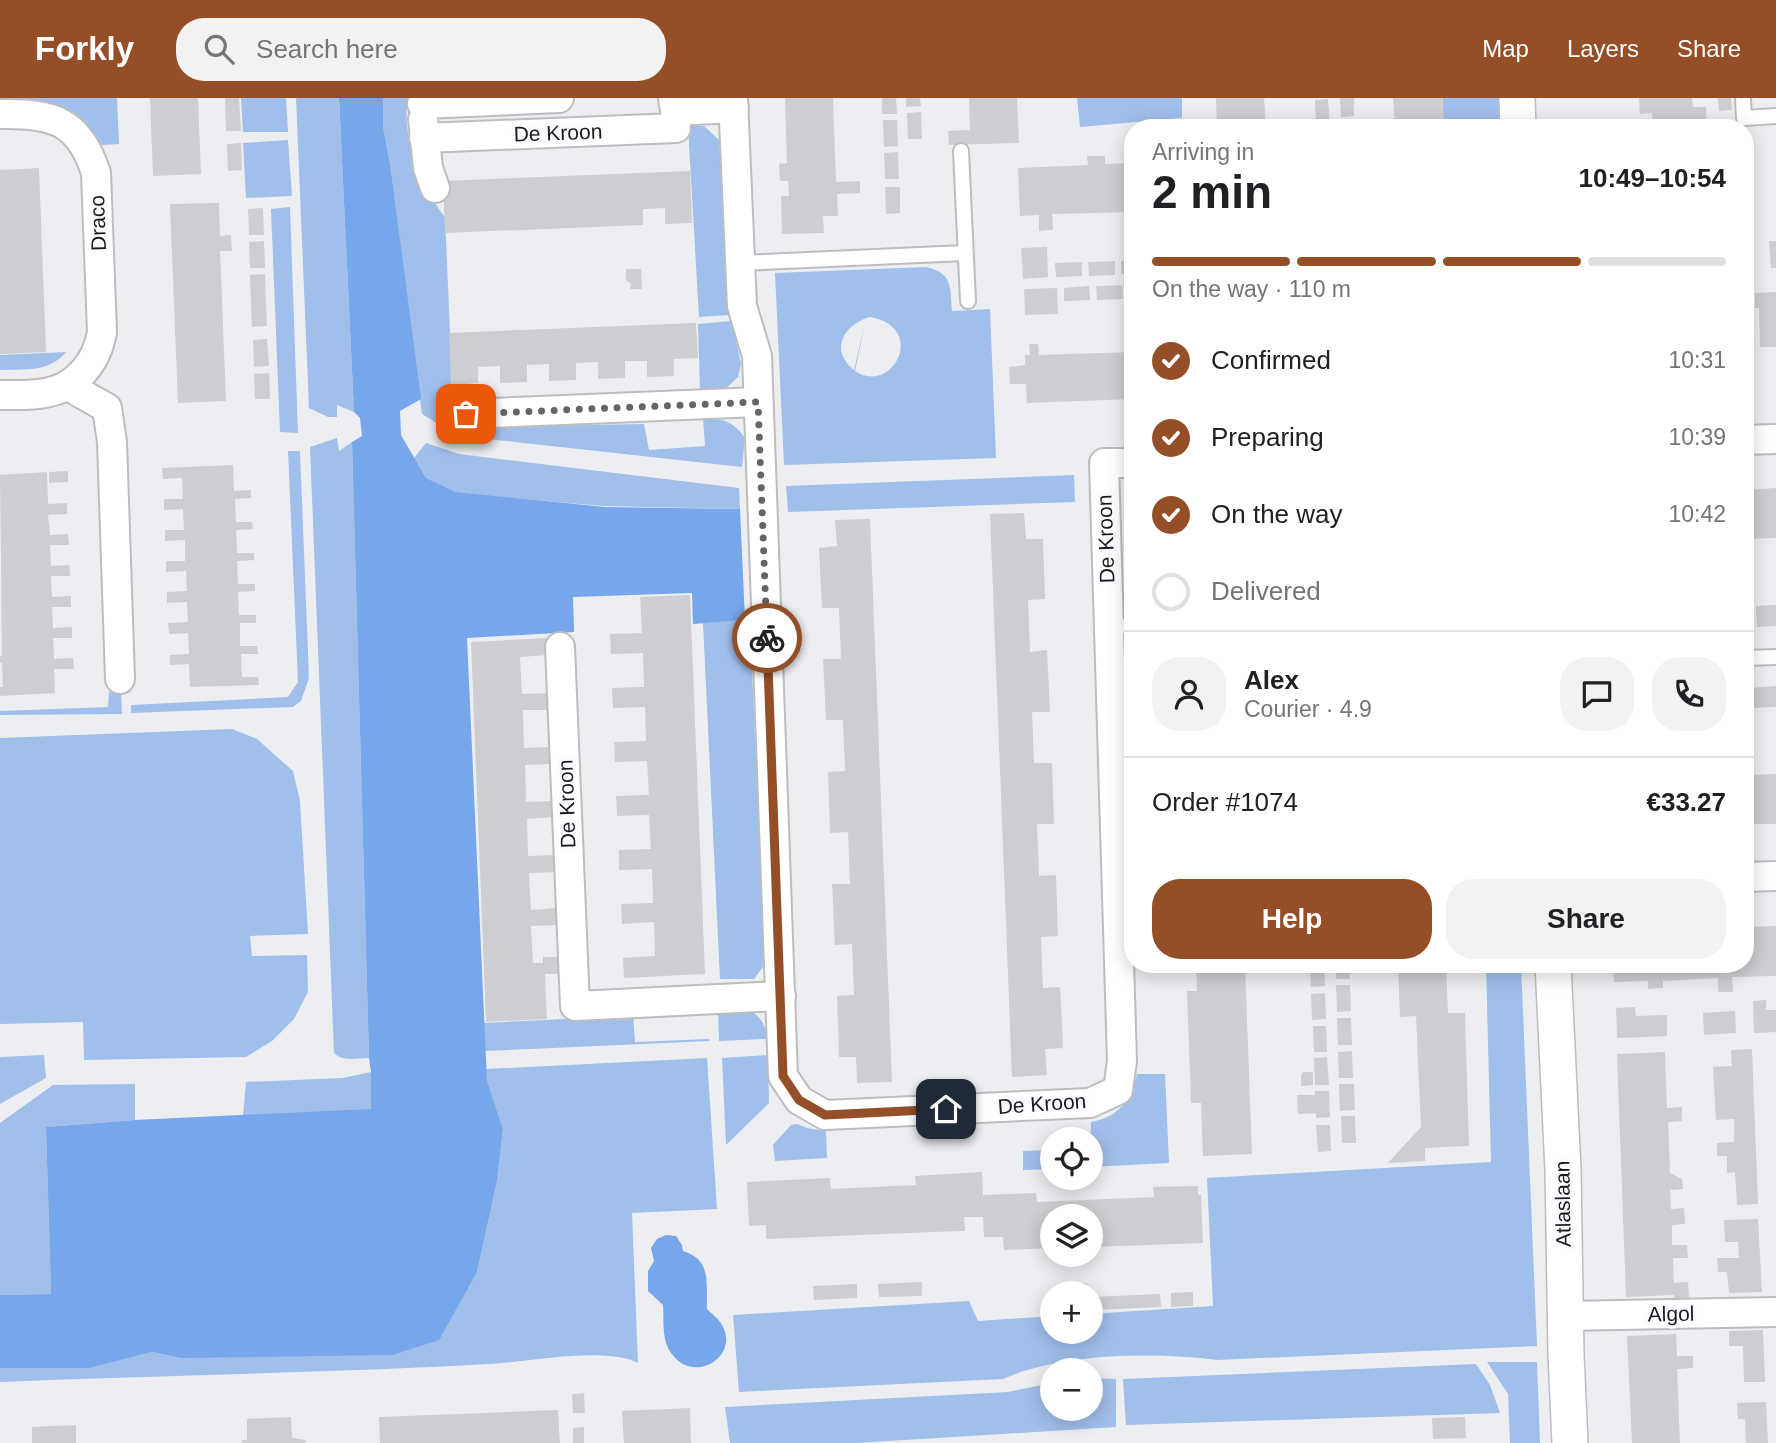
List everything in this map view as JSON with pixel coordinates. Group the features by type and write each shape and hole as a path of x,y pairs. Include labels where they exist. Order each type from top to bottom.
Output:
{"street":[{"name":"De Kroon","path":"435,188 424,138 423,101 559,98"},
{"path":"1517,98 1518,119"},
{"name":"De Kroon","path":"424,138 676,128 674,105 733,103 743,306 757,356 783,1076 799,1100 825,1115 1090,1103 1118,1090 1122,1061 1121,626 1104,463 1124,463"},
{"name":"Draco","path":"0,114 47,116 75,134 89,151 96,173 102,332 99,350 87,368 68,386"},
{"path":"0,395 45,393 68,386 107,408 112,442 120,679"},
{"path":"466,414 758,402"},
{"path":"1754,440 1776,439"},
{"name":"De Kroon","path":"560,647 575,1006 781,996"},
{"path":"1754,877 1776,876"},
{"name":"Atlaslaan","path":"1553,973 1563,1170 1570,1443"},
{"name":"Algol","path":"1566,1316 1776,1312"}],"lane":[{"path":"1743,98 1744,118 1776,116"},
{"path":"961,151 968,301"},
{"path":"739,263 965,253"},
{"path":"1754,658 1776,657"}],"shaded area":[{"path":"0,98 117,98 119,144 102,145 80,119 58,106 0,101"},
{"path":"241,98 286,98 288,132 243,132"},
{"path":"296,98 339,98 354,412 337,405 337,417 328,417 309,408"},
{"path":"339,98 383,98 383,127 421,399 400,411 401,435 426,478 455,492 605,507 740,509 745,620 693,624 692,593 573,597 574,632 467,638 487,1081 503,1129 497,1181 477,1272 439,1340 392,1355 180,1358 152,1352 90,1368 0,1368 0,1295 51,1294 46,1127 371,1109 352,442 362,436 360,418 354,412"},
{"path":"383,98 408,98 407,129 410,145 428,191 445,217 454,422 438,424 422,414 383,127"},
{"path":"1077,98 1182,98 1182,118 1124,119 1124,123 1080,127"},
{"path":"1442,98 1505,98 1506,119 1443,119"},
{"path":"688,126 704,126 719,140 729,315 699,317"},
{"path":"288,140 292,196 246,198 243,143"},
{"path":"290,207 298,433 280,432 271,209"},
{"path":"926,267 946,277 952,311 990,309 996,458 784,465 775,273","holes":["870,317 888,323 897,333 901,345 892,368 882,375 869,376 855,371 865,323 854,370 842,354 841,346 847,332 853,325"]},
{"path":"732,321 741,364 738,377 723,391 700,391 698,324"},
{"path":"66,352 44,367 0,370 0,355"},
{"path":"703,418 727,422 741,432 745,438 742,467 452,435 445,430 644,424 649,450 705,446"},
{"path":"337,438 339,451 352,442 369,1058 355,1059 341,1058 334,1053 310,447"},
{"path":"426,443 459,454 739,488 740,509 603,506 455,493 426,478 414,458"},
{"path":"288,451 300,451 309,678 301,701 293,707 131,713 131,705 288,697 298,682"},
{"path":"1074,475 1075,502 788,512 786,486"},
{"path":"745,620 750,624 765,964 754,979 720,979 703,623"},
{"path":"121,691 122,714 0,715 0,711 108,707 109,692"},
{"path":"232,729 257,739 293,771 300,801 308,934 250,936 252,956 307,955 308,992 294,1019 272,1041 246,1057 84,1060 83,1022 0,1024 0,738"},
{"path":"1486,973 1521,973 1537,1346 1217,1360 1165,1356 1040,1358 1040,1367 1003,1379 739,1392 733,1315 969,1301 978,1321 1040,1317 1040,1344 1103,1344 1103,1313 1213,1306 1207,1178 1491,1162"},
{"path":"742,1010 757,1015 766,1031 766,1039 719,1041 718,1011"},
{"path":"633,1013 635,1042 709,1041 485,1051 484,1023 628,1016"},
{"path":"44,1055 46,1078 0,1104 0,1057"},
{"path":"768,1055 769,1103 726,1145 722,1058"},
{"path":"707,1058 717,1209 632,1213 638,1363 624,1358 587,1355 429,1367 0,1382 0,1368 90,1368 152,1352 180,1358 477,1272 497,1181 503,1129 487,1082 486,1069"},
{"path":"371,1072 371,1110 243,1116 246,1082 343,1078"},
{"path":"1137,1074 1165,1074 1169,1163 1103,1166 1103,1127 1091,1127 1091,1122 1109,1116 1122,1106"},
{"path":"135,1084 135,1120 46,1127 51,1294 0,1295 0,1123 53,1085"},
{"path":"791,1125 826,1131 827,1158 775,1161 773,1145"},
{"path":"1040,1150 1040,1169 1023,1170 1023,1151"},
{"path":"666,1235 676,1236 683,1251 699,1260 703,1266 707,1282 707,1309 721,1323 726,1337 725,1348 719,1357 700,1367 688,1366 677,1360 668,1348 664,1333 663,1305 648,1291 648,1271 654,1261 651,1248 657,1239"},
{"path":"1487,1362 1537,1362 1540,1443 1510,1443 1508,1394"},
{"path":"1476,1364 1490,1385 1500,1413 1126,1425 1123,1379"},
{"path":"1103,1378 1116,1379 1116,1427 856,1443 730,1443 725,1407 1008,1392 1040,1385 1040,1421 1103,1421"}],"building":[{"path":"150,98 198,98 201,174 153,176"},
{"path":"225,98 239,98 241,131 226,131"},
{"path":"785,98 833,98 836,182 860,181 860,193 837,194 838,216 823,216 824,233 782,234 781,196 789,196 788,181 780,181 779,164 787,163"},
{"path":"882,98 896,98 897,114 882,114"},
{"path":"906,98 920,98 921,106 906,107"},
{"path":"969,98 1017,98 1019,143 949,145 948,131 970,130"},
{"path":"1216,98 1264,98 1265,119 1217,119"},
{"path":"1340,98 1354,98 1354,116 1341,117"},
{"path":"1393,98 1443,98 1444,119 1394,119"},
{"path":"1639,98 1692,98 1693,107 1706,107 1707,119 1652,119 1652,113 1640,114"},
{"path":"1718,98 1731,98 1732,110 1719,111"},
{"path":"1328,99 1330,119 1316,119 1315,100"},
{"path":"921,112 922,139 908,139 907,113"},
{"path":"883,120 897,120 898,146 884,147"},
{"path":"241,143 242,170 228,171 227,144"},
{"path":"898,152 899,179 885,179 884,153"},
{"path":"1087,156 1105,156 1105,164 1124,163 1124,212 1052,214 1053,230 1039,231 1039,215 1020,216 1018,168 1088,165"},
{"path":"39,168 46,352 0,354 0,170"},
{"path":"690,171 692,223 665,224 665,208 643,209 643,225 445,233 443,181"},
{"path":"885,187 900,187 900,213 886,214"},
{"path":"219,203 220,236 231,235 232,251 220,251 226,401 178,403 170,204"},
{"path":"263,208 264,235 249,235 248,209"},
{"path":"264,241 265,268 250,268 249,242"},
{"path":"1769,241 1776,241 1776,268 1771,268"},
{"path":"1047,247 1048,277 1023,279 1021,248"},
{"path":"1115,261 1115,275 1089,276 1088,262"},
{"path":"1121,261 1124,261 1124,274 1121,274"},
{"path":"1082,262 1082,276 1056,277 1055,263"},
{"path":"626,269 641,269 642,289 630,289 631,284 626,280"},
{"path":"265,274 267,326 252,327 250,275"},
{"path":"1122,285 1123,299 1097,300 1096,286"},
{"path":"1089,286 1090,300 1064,301 1064,288"},
{"path":"1057,288 1058,314 1025,315 1024,289"},
{"path":"1776,292 1776,347 1760,347 1759,308 1755,308 1755,293"},
{"path":"696,323 698,358 674,359 674,376 647,377 647,361 625,361 625,378 598,379 598,362 576,363 576,380 549,381 549,364 527,365 527,382 500,383 500,366 478,367 478,383 451,385 449,333"},
{"path":"267,339 269,366 254,367 253,340"},
{"path":"1029,344 1038,344 1039,355 1124,352 1124,399 1027,403 1026,384 1010,384 1009,367 1025,365 1025,355 1030,355"},
{"path":"269,373 270,399 255,399 254,374"},
{"path":"233,465 234,491 251,490 251,498 235,499 236,522 252,522 253,529 236,530 237,553 254,553 254,560 237,561 238,584 255,584 255,591 238,592 239,615 256,615 256,623 240,623 240,646 257,646 258,654 241,654 242,677 258,677 259,685 190,687 189,664 170,665 170,655 189,654 188,633 169,634 168,623 188,622 187,602 167,603 167,592 187,591 186,571 166,572 166,561 185,561 185,540 165,541 165,530 184,530 183,509 164,510 164,499 183,499 182,478 163,479 162,468"},
{"path":"68,471 68,482 49,483 49,472"},
{"path":"47,472 48,504 67,503 67,514 48,515 50,535 68,534 69,545 50,545 51,566 69,565 70,576 51,576 52,597 71,596 71,607 52,607 53,628 72,627 72,638 53,638 54,659 73,658 74,669 54,669 55,693 0,696 0,687 3,687 0,663 0,475"},
{"path":"1776,488 1776,538 1754,539 1754,489"},
{"path":"1024,513 1026,539 1043,539 1045,599 1028,600 1030,652 1047,650 1050,712 1032,712 1034,763 1052,763 1054,824 1037,824 1039,876 1056,875 1058,936 1041,937 1043,988 1060,987 1063,1048 1045,1049 1047,1075 1012,1077 990,514"},
{"path":"870,519 892,1082 857,1083 856,1057 839,1057 837,996 854,995 852,944 835,945 832,884 850,884 848,832 830,833 828,772 845,771 843,720 826,720 823,659 841,659 839,608 822,608 819,548 837,546 835,520"},
{"path":"690,595 705,974 624,978 623,958 655,956 654,922 622,924 621,904 653,903 652,869 619,870 619,850 651,849 649,815 617,816 616,796 649,795 647,761 615,762 614,742 646,741 645,707 613,708 612,688 644,687 643,653 611,654 610,634 642,633 640,597"},
{"path":"1776,605 1776,626 1757,627 1756,606"},
{"path":"546,638 547,655 520,657 522,694 548,693 549,710 523,710 524,748 551,747 551,764 525,765 526,802 553,801 554,817 527,819 528,856 555,855 556,872 529,873 531,910 557,908 558,925 531,926 533,963 543,963 543,957 559,957 560,974 545,974 547,1019 486,1022 471,642"},
{"path":"1776,686 1776,707 1754,708 1754,688"},
{"path":"1776,774 1776,824 1754,824 1754,775"},
{"path":"1776,926 1776,976 1732,977 1733,992 1718,992 1718,978 1663,981 1663,988 1648,989 1648,981 1614,982 1614,973 1754,973 1754,927"},
{"path":"1196,973 1245,973 1252,1154 1203,1156 1201,1103 1191,1103 1187,991 1197,991"},
{"path":"1310,973 1324,973 1325,986 1311,987"},
{"path":"1336,973 1350,973 1350,979 1336,979"},
{"path":"1398,973 1446,973 1448,1013 1465,1013 1469,1146 1425,1148 1425,1161 1388,1163 1421,1127 1416,1016 1400,1017"},
{"path":"1336,985 1350,985 1351,1011 1337,1012"},
{"path":"1325,993 1326,1019 1312,1020 1311,994"},
{"path":"1766,1000 1766,1010 1776,1010 1776,1032 1754,1033 1753,1001"},
{"path":"1635,1007 1636,1016 1667,1015 1667,1036 1617,1038 1616,1008"},
{"path":"1735,1011 1736,1033 1704,1035 1703,1013"},
{"path":"1337,1018 1351,1018 1352,1045 1338,1045"},
{"path":"1313,1026 1326,1026 1327,1052 1314,1052"},
{"path":"1752,1049 1758,1204 1737,1205 1735,1172 1727,1173 1727,1156 1717,1156 1717,1143 1734,1142 1734,1119 1716,1120 1713,1067 1732,1066 1731,1050"},
{"path":"1352,1051 1353,1078 1339,1078 1338,1052"},
{"path":"1665,1052 1667,1108 1682,1107 1682,1121 1668,1122 1670,1173 1682,1179 1683,1189 1670,1190 1671,1209 1684,1208 1685,1224 1672,1225 1672,1245 1687,1245 1688,1258 1673,1258 1674,1283 1688,1282 1689,1298 1674,1298 1674,1295 1626,1297 1617,1054"},
{"path":"1327,1057 1329,1085 1315,1085 1314,1058"},
{"path":"1303,1072 1313,1072 1313,1085 1301,1086"},
{"path":"1339,1084 1354,1084 1355,1110 1340,1111"},
{"path":"1315,1091 1329,1091 1330,1117 1316,1118 1316,1113 1298,1114 1297,1095 1315,1095"},
{"path":"1341,1116 1355,1116 1356,1143 1342,1143"},
{"path":"1316,1125 1330,1125 1331,1151 1318,1152"},
{"path":"982,1172 983,1195 1036,1193 1037,1202 1154,1197 1153,1187 1198,1186 1198,1195 1201,1194 1203,1243 1103,1247 1103,1204 1040,1204 1040,1248 1004,1250 1003,1237 984,1237 983,1217 964,1217 965,1231 766,1239 766,1225 749,1226 747,1182 830,1178 831,1189 916,1185 915,1176"},
{"path":"1758,1219 1762,1292 1729,1293 1727,1272 1718,1272 1717,1258 1739,1258 1738,1242 1725,1242 1724,1220"},
{"path":"922,1282 922,1296 879,1297 878,1284"},
{"path":"857,1284 857,1298 814,1300 813,1286"},
{"path":"1193,1292 1193,1306 1171,1307 1171,1293"},
{"path":"1160,1294 1161,1307 1103,1309 1103,1296"},
{"path":"1763,1330 1765,1382 1744,1382 1743,1346 1729,1346 1729,1331"},
{"path":"1676,1334 1677,1356 1693,1356 1693,1368 1677,1369 1680,1443 1632,1443 1627,1336"},
{"path":"584,1393 585,1413 573,1413 572,1394"},
{"path":"1766,1402 1768,1443 1746,1443 1745,1419 1738,1419 1737,1403"},
{"path":"690,1408 691,1443 624,1443 622,1411"},
{"path":"558,1410 560,1443 380,1443 379,1417"},
{"path":"291,1417 292,1438 305,1440 306,1443 242,1443 242,1440 247,1440 247,1419"},
{"path":"1465,1417 1466,1438 1433,1439 1432,1418"},
{"path":"76,1425 76,1443 32,1443 32,1427"},
{"path":"584,1427 584,1443 573,1443 573,1428"}],"way so far":[{"path":"466,414 758,402 767,638"}],"route":[{"path":"767,638 783,1076 799,1100 825,1115 946,1109"}]}
